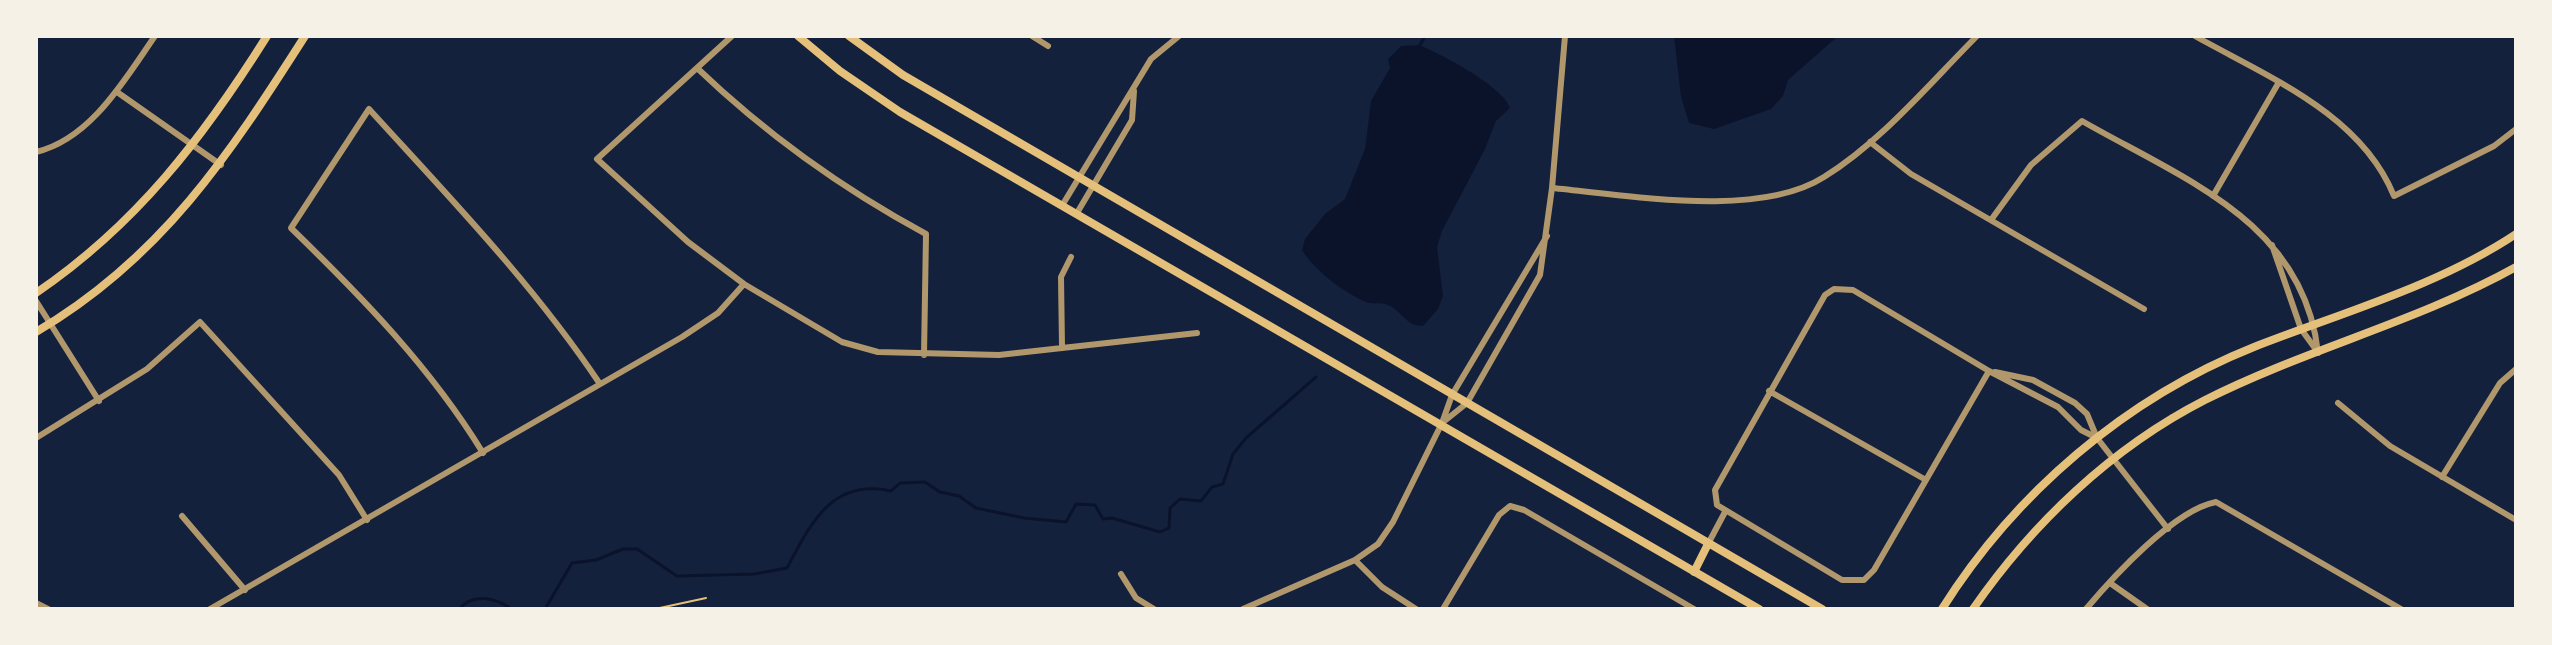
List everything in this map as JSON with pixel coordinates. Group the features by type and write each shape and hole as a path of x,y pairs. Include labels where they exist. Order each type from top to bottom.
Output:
{"main road":[{"path":"36,293 112,235 151,198 195,146 267,36"},
{"path":"36,332 50,324 158,235 221,165 305,36"},
{"path":"798,36 869,92 1759,609"},
{"path":"849,36 903,75 1822,609"},
{"path":"1942,609 2019,508 2097,438 2193,375 2449,270 2516,234"},
{"path":"1973,609 2045,520 2113,459 2202,402 2472,291 2516,267"},
{"path":"1694,572 1708,544"}],"street":[{"path":"36,152 74,135 117,92 155,36"},
{"path":"732,36 597,159 677,233 744,284 842,342 878,352 999,355 1197,333"},
{"path":"1032,36 1048,46"},
{"path":"1063,204 1151,59 1179,36"},
{"path":"1442,423 1467,403 1540,275 1547,236 1565,36"},
{"path":"1552,188 1718,202 1769,197 1822,179 1870,142 1977,36"},
{"path":"2195,36 2279,82 2349,128 2383,169 2394,196 2494,146 2516,129"},
{"path":"697,68 752,121 816,169 926,234 924,355"},
{"path":"2213,196 2279,82"},
{"path":"1077,213 1132,120 1134,91"},
{"path":"117,92 221,165"},
{"path":"483,453 451,400 347,282 291,228 369,109 523,278 564,328 600,384"},
{"path":"1991,220 2031,165 2082,121 2213,196 2243,216 2271,241 2295,273 2315,324 2318,353"},
{"path":"1870,142 1911,174 2144,309"},
{"path":"1243,609 1355,560 1386,534 1442,423 1452,395 1547,236"},
{"path":"2271,241 2280,277 2301,329 2318,353"},
{"path":"1062,347 1061,277 1071,257"},
{"path":"210,609 483,453 718,313 744,284"},
{"path":"1989,371 1874,570 1864,580 1842,580 1717,505 1715,490 1825,295 1834,289 1853,290 1989,371 2058,407 2081,430 2097,438"},
{"path":"36,301 99,401"},
{"path":"36,438 147,369 200,322 339,475 367,520"},
{"path":"2442,477 2492,395 2516,369"},
{"path":"1989,371 2033,380 2062,393 2087,414 2097,438 2168,529"},
{"path":"1769,391 1926,480"},
{"path":"2338,403 2390,446 2516,520"},
{"path":"2086,609 2168,529 2203,506 2216,502 2401,609"},
{"path":"1443,609 1499,515 1510,506 1524,510 1694,609"},
{"path":"1708,544 1725,512"},
{"path":"182,516 245,590"},
{"path":"1355,560 1382,587 1416,609"},
{"path":"1121,574 1136,598 1154,609"},
{"path":"2110,583 2147,609"},
{"path":"36,603 48,609"}],"path":[{"path":"655,609 706,598"}],"water":[{"path":"1674,36 1838,36 1788,80 1783,96 1771,109 1714,129 1689,123 1681,97"},
{"path":"1419,45 1484,81 1505,99 1510,108 1496,121 1485,149 1442,231 1437,247 1443,296 1438,309 1423,326 1411,323 1390,306 1369,303 1348,293 1322,273 1302,250 1305,239 1325,214 1345,199 1365,149 1371,101 1390,68 1388,59 1401,46"}],"waterway":[{"path":"1419,47 1425,36"},
{"path":"545,609 572,563 596,560 623,549 637,549 677,576 754,574 787,568 815,520 838,498 853,491 891,491 900,483 925,482 940,492 959,496 976,508 1024,518 1066,522 1076,504 1095,505 1103,519 1112,518 1160,532 1169,528 1170,508 1180,499 1201,501 1212,487 1223,484 1233,454 1246,438 1316,377"},
{"path":"459,609 471,600 485,598 512,609"}]}
